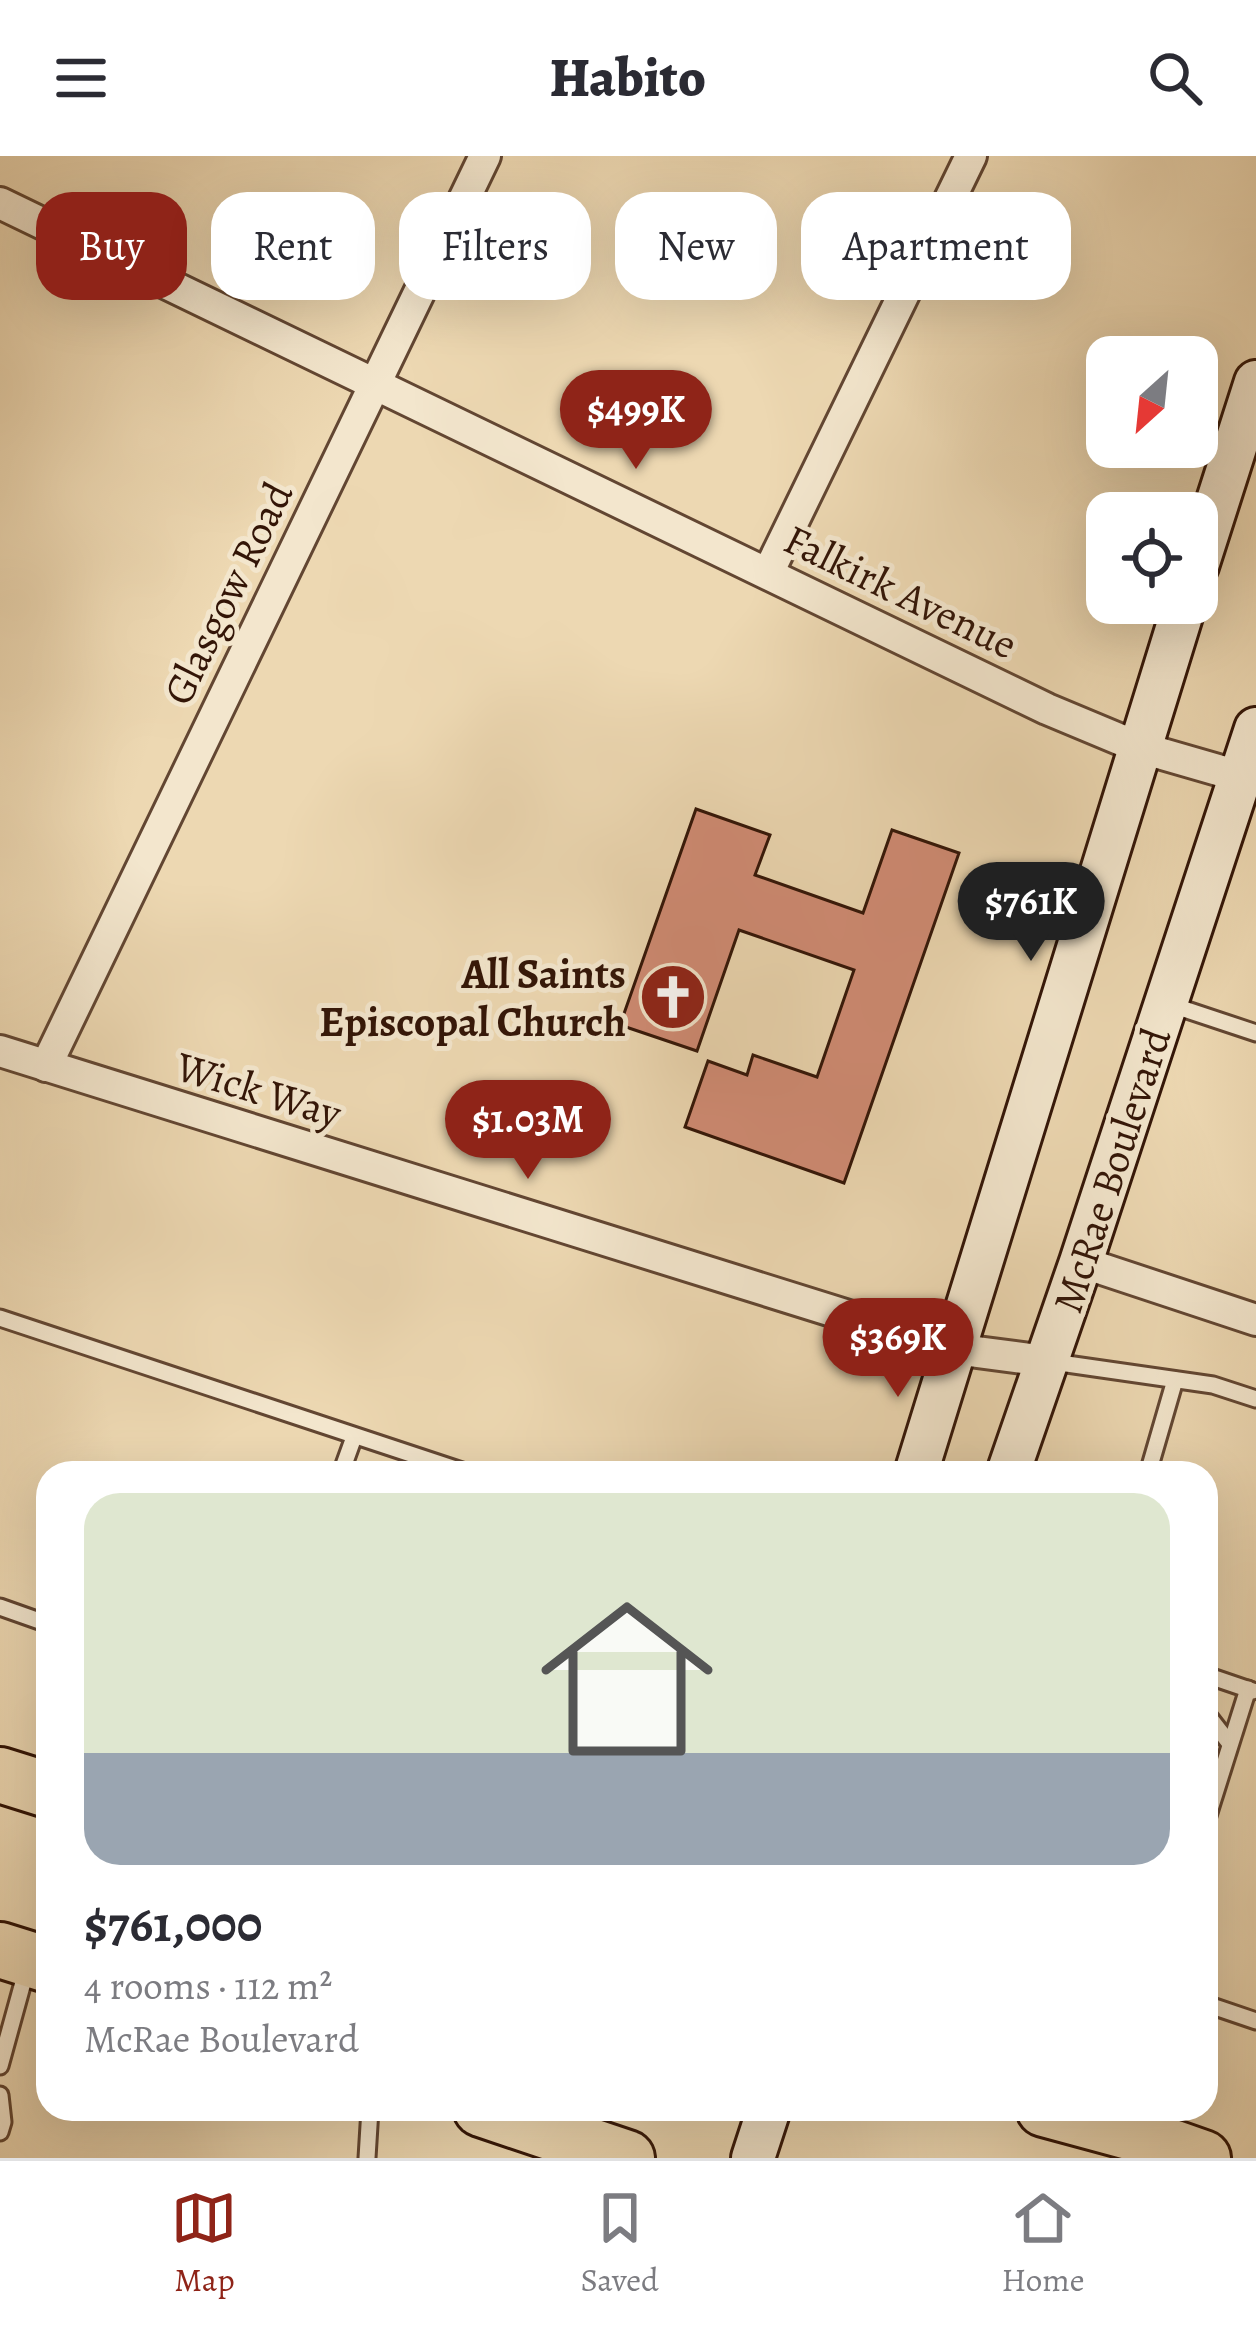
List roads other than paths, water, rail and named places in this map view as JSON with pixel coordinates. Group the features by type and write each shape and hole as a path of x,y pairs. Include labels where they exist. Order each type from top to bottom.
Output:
{"highway":[{"path":"0,1775 36,1786"},
{"path":"512,2121 594,2153"},
{"path":"1110,2121 1203,2158"}],"main road":[{"path":"1218,501 1256,382"},
{"path":"920,1461 1178,624"},
{"name":"McRae Boulevard","path":"1012,1461 1166,1004 1248,778 1256,729"},
{"path":"754,2158 766,2121"}],"street":[{"name":"Glasgow Road","path":"46,1066 485,156"},
{"path":"768,572 971,156"},
{"name":"Falkirk Avenue","path":"0,202 1047,709 1138,747 1248,778"},
{"name":"Wick Way","path":"0,1051 954,1349 1046,1361"},
{"path":"1081,1262 1256,1320"}],"lane":[{"path":"1166,1004 1256,1033"},
{"path":"0,1318 430,1461"},
{"path":"1046,1361 1214,1385 1256,1399"},
{"path":"1151,1461 1175,1379"},
{"path":"345,1461 354,1437"},
{"path":"0,1607 36,1620"},
{"path":"1218,1679 1252,1690 1218,1783"},
{"path":"1218,1728 1230,1744"},
{"path":"0,2066 26,1958"},
{"path":"1218,2008 1256,2021"},
{"path":"0,2095 0,2132"},
{"path":"367,2158 369,2121"}],"place":[{"name":"All Saints Episcopal Church","path":"673,997"}]}
